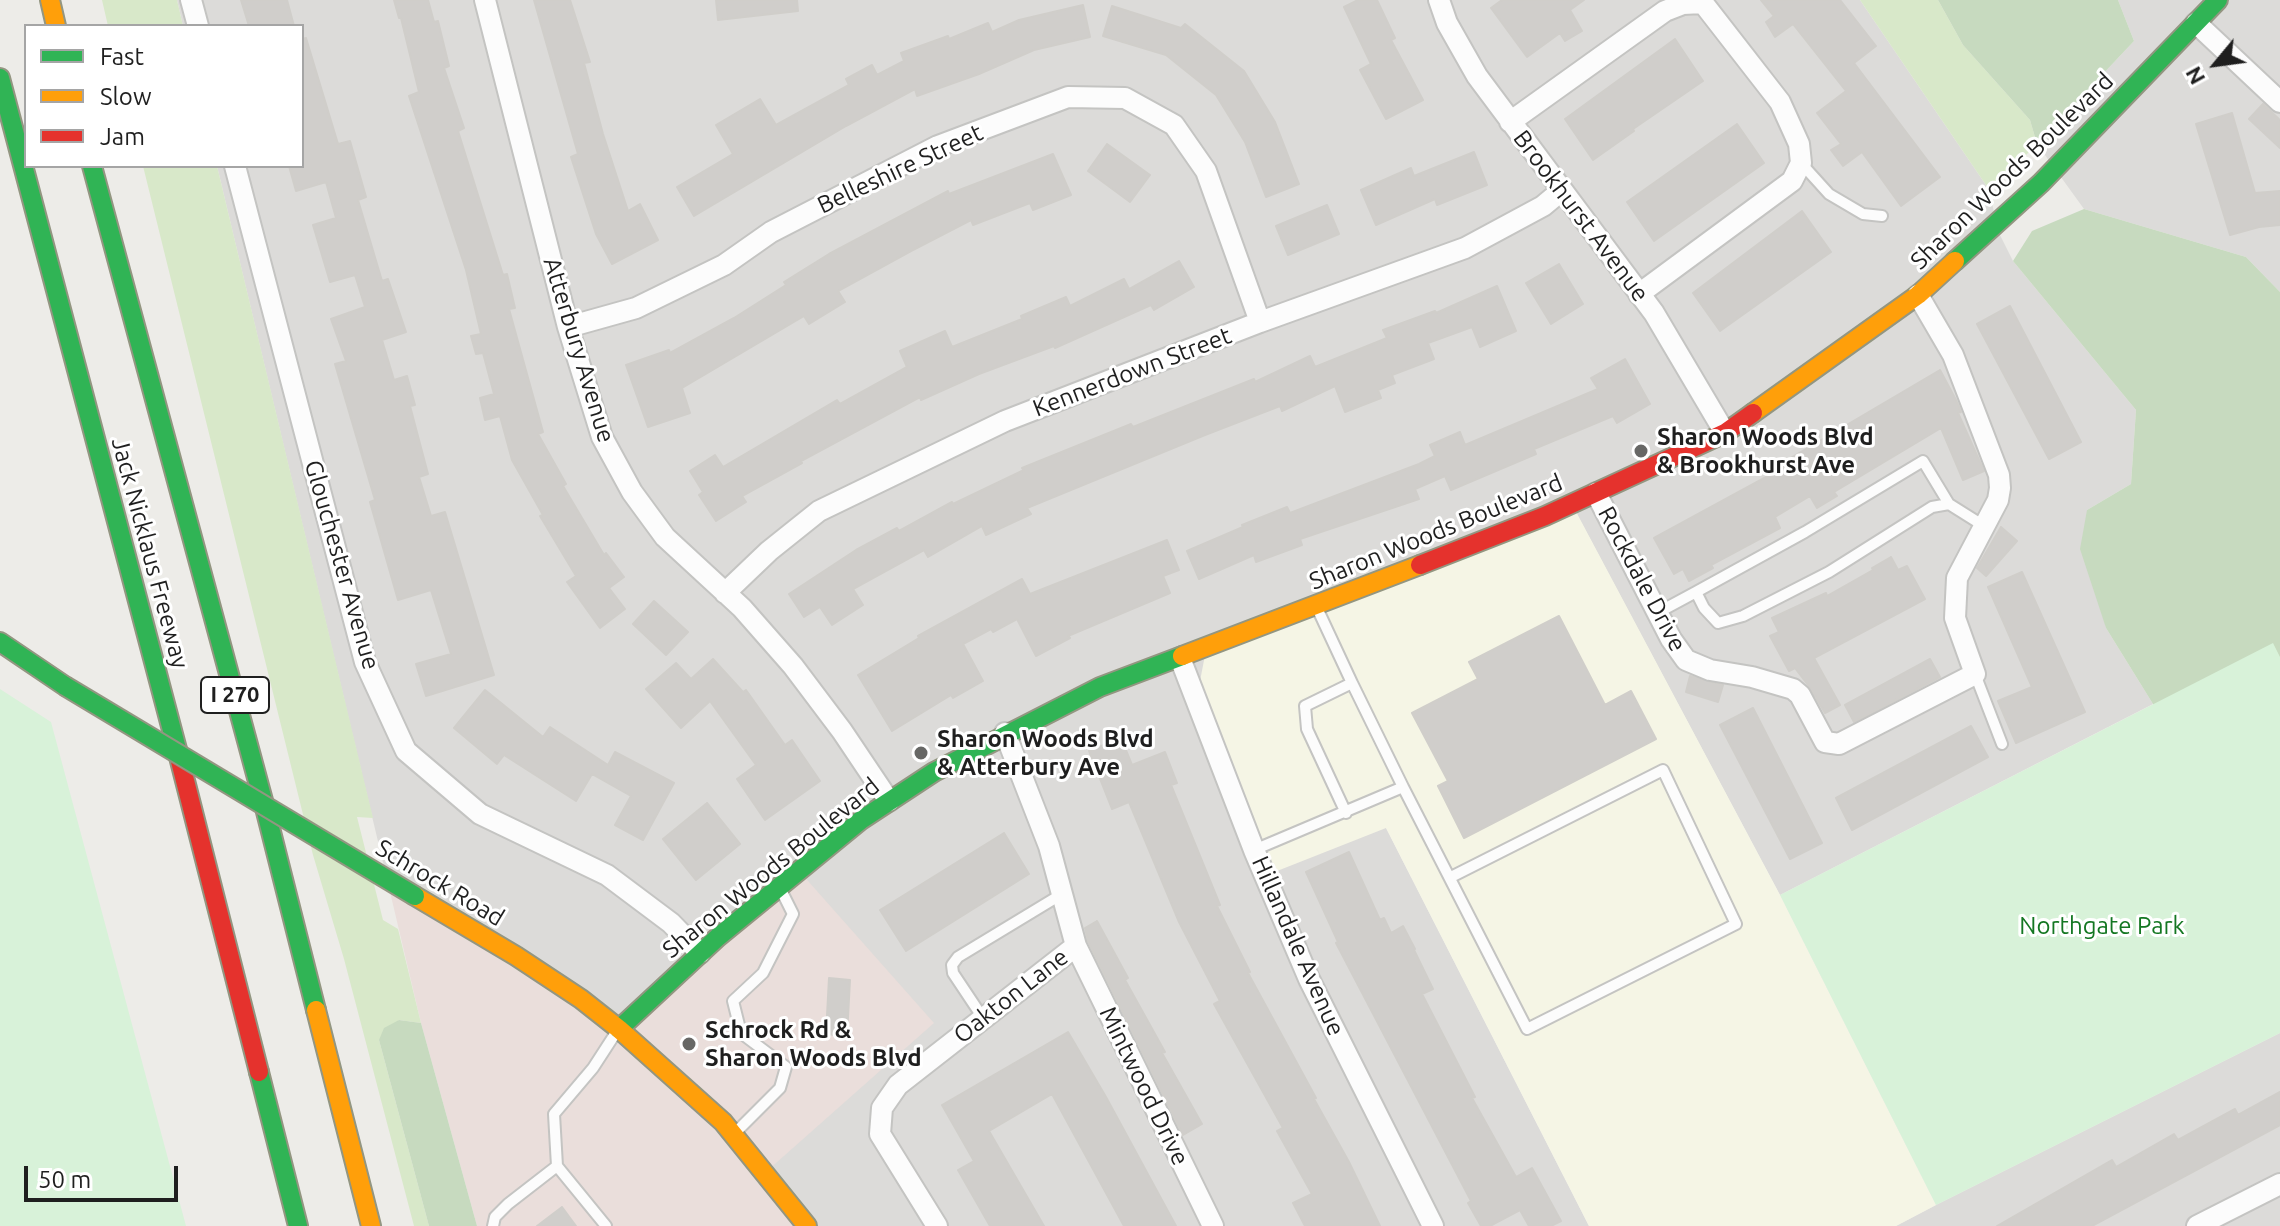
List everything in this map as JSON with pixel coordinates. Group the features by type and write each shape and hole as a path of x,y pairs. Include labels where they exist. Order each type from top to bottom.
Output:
{"main road":[{"name":"Sharon Woods Boulevard","path":"619,1029 700,953 861,820 934,772 1005,733 1100,687 1531,522 1725,433 1918,295 2041,183 2218,0"},
{"name":"Jack Nicklaus Freeway","path":"0,78 298,1226"},
{"path":"0,112 31,196"},
{"name":"Jack Nicklaus Freeway","path":"93,168 264,804 371,1226"},
{"name":"Schrock Road","path":"0,642 65,686 516,956 581,999 723,1122 807,1226"}],"street":[{"path":"191,0 197,24"},
{"name":"Atterbury Avenue","path":"485,0 568,327 602,437 632,492 665,537 725,593 793,666 889,801"},
{"name":"Brookhurst Avenue","path":"1439,0 1447,23 1477,76 1654,313 1725,433"},
{"path":"1510,122 1665,11 1683,4 1704,2 1780,102 1799,144 1801,163 1792,181 1639,294"},
{"path":"2196,23 2280,102"},
{"name":"Belleshire Street","path":"568,327 636,308 724,265 771,232 938,146 1068,97 1125,98 1174,125 1206,171 1260,322"},
{"name":"Glouchester Avenue","path":"236,168 365,662 406,751 480,814 607,875 671,923 700,953"},
{"name":"Kennerdown Street","path":"725,593 769,551 819,511 1005,421 1260,322 1465,248 1543,206 1561,191"},
{"path":"1918,295 1953,355 1999,475 1998,500 1957,578 1955,618 1975,674"},
{"name":"Rockdale Drive","path":"1596,493 1671,639 1686,660 1710,670 1752,677 1793,689 1800,695 1821,736 1832,744 1839,744 1975,674"},
{"name":"Hillandale Avenue","path":"1180,658 1254,850 1309,979 1433,1226"},
{"name":"Oakton Lane","path":"937,1226 880,1134 882,1108 898,1085 1076,946 1049,846 1005,733"},
{"name":"Mintwood Drive","path":"1076,946 1213,1226"},
{"path":"2197,1226 2280,1184"}],"lane":[{"path":"1801,163 1829,194 1863,214 1882,216"},
{"path":"1657,613 1805,532 1923,461 1949,504 1984,526"},
{"path":"1696,592 1704,608 1718,623 1743,616 1829,572 1932,507 1949,504"},
{"path":"1317,606 1403,787 1527,1029 1736,924 1663,770 1451,877"},
{"path":"1975,674 2002,744"},
{"path":"1346,813 1307,729 1305,706 1352,683"},
{"path":"1254,850 1403,787"},
{"path":"733,1134 780,1088 786,1067 741,1033 733,1001 763,973 793,914 779,886"},
{"path":"983,1018 953,973 952,965 958,957 1062,894"},
{"path":"606,1226 557,1166 554,1114 593,1068 619,1029"},
{"path":"493,1226 495,1217 508,1204 557,1166"}],"shaded area":[{"path":"177,0 1860,0 1990,191 1997,229 2013,261 2136,410 2131,484 2087,510 2106,628 2153,704 1780,895 1573,507 1386,828 1589,1226 807,1226 626,1030 386,875 217,168 304,168 304,24 183,24"},
{"path":"2118,0 2280,0 2280,292 2246,257 2084,209 2037,144 2134,41"},
{"path":"1573,506 1780,895 1936,1205 1896,1226 1589,1226 1386,828 1272,873 1200,681 1206,650"},
{"path":"793,864 934,1023 767,1171 807,1226 477,1226 421,1023 386,875 626,1030"},
{"path":"2280,1033 2280,1226 1896,1226 1936,1205"}],"green space":[{"path":"102,0 177,0 183,24 108,24"},
{"path":"1860,0 1938,0 1963,45 2030,120 2037,144 1990,191"},
{"path":"1938,0 2118,0 2134,41 2037,144 2030,120 1963,45"},
{"path":"143,168 217,168 373,818 357,817 383,920 398,929 421,1023 399,1020 379,1040 429,1226 414,1226 344,959 313,855"},
{"path":"2084,209 2246,257 2280,292 2280,853 2153,704 2106,628 2080,549 2087,510 2131,484 2136,410 2013,261 2032,231"},
{"name":"Northgate Park","path":"2273,643 2280,657 2280,1033 1936,1205 1780,895"},
{"path":"0,689 51,722 186,1226 0,1226"},
{"path":"399,1020 421,1023 477,1226 429,1226 379,1040 384,1028"}],"building":[{"path":"241,0 287,0 293,24 248,24"},
{"path":"394,0 428,0 434,22 438,21 449,66 444,68 464,128 458,131 503,275 507,274 515,308 509,309 543,432 538,434 566,484 563,486 604,555 606,553 624,577 609,588 625,609 600,628 567,582 576,576 540,516 543,515 512,460 500,416 485,420 480,398 494,394 483,353 476,354 471,336 481,334 466,270 409,96 419,92"},
{"path":"534,0 570,0 590,62 584,63 603,134 628,211 640,204 658,240 612,264 596,234 571,157 578,154"},
{"path":"716,0 797,0 798,11 718,20"},
{"path":"1358,0 1377,0 1395,38 1391,40 1423,100 1386,119 1360,70 1371,64 1344,7"},
{"path":"1502,0 1584,0 1570,10 1582,31 1565,41 1560,33 1527,57 1491,8"},
{"path":"1761,0 1840,0 1876,46 1854,63 1940,177 1901,206 1862,152 1843,166 1831,150 1841,144 1817,113 1846,91 1793,24 1775,37 1766,22 1774,16"},
{"path":"1083,5 1090,37 1034,50 917,96 915,89 694,216 677,187 733,154 716,125 760,99 776,125 849,85 846,79 872,65 877,75 904,61 901,53 948,36 949,39 988,23 992,32 1019,20"},
{"path":"1112,6 1181,28 1185,24 1244,71 1275,122 1299,184 1266,197 1245,142 1216,95 1166,55 1103,36"},
{"path":"304,38 338,144 350,141 366,197 358,200 382,281 388,279 406,332 382,340 394,380 407,376 415,405 410,406 428,474 419,477 431,516 445,512 494,675 426,696 416,664 451,654 431,590 398,600 370,502 375,500 335,364 346,361 331,319 365,307 355,275 330,282 313,225 336,218 326,182 296,191 290,168 304,168"},
{"path":"1675,39 1703,81 1593,160 1565,119"},
{"path":"2263,104 2280,120 2280,148 2249,119"},
{"path":"2232,113 2255,193 2280,191 2280,225 2230,235 2196,124"},
{"path":"1737,124 1764,163 1654,241 1627,202"},
{"path":"1107,144 1150,175 1130,202 1088,171"},
{"path":"1474,152 1487,185 1437,205 1435,199 1376,225 1361,190 1411,168 1414,176"},
{"path":"1053,154 1071,195 1033,210 1030,203 973,225 971,220 838,291 845,302 809,324 804,316 682,388 690,413 648,427 626,365 669,350 670,353 734,318 829,254 948,191 949,194"},
{"path":"1327,205 1339,234 1288,255 1276,226"},
{"path":"1802,211 1831,252 1720,331 1693,293"},
{"path":"1179,261 1194,287 1154,310 1151,305 1055,348 979,374 921,400 920,397 742,496 746,502 716,521 699,495 703,492 690,471 715,455 723,467 837,400 840,404 907,367 900,351 945,331 952,347 1022,319 1021,316 1066,297 1070,306 1124,279 1129,289"},
{"path":"1559,264 1583,304 1551,324 1526,283"},
{"path":"1497,286 1516,331 1480,347 1472,327 1428,343 1434,359 1392,375 1395,383 1378,390 1381,398 1345,412 1335,386 1282,411 1280,406 1027,508 1031,514 986,535 982,526 928,557 924,550 853,589 863,605 832,625 820,607 804,617 789,594 856,550 1024,470 1022,468 1131,424 1133,427 1254,379 1255,382 1310,356 1315,367 1387,338 1383,330 1436,313"},
{"path":"2010,306 2081,442 2049,459 1977,324"},
{"path":"1625,359 1650,404 1617,423 1613,416 1534,449 1536,454 1451,490 1445,476 1415,489 1419,499 1300,539 1302,545 1256,562 1254,555 1199,579 1187,551 1287,507 1290,513 1419,464 1435,456 1430,445 1460,432 1465,445 1598,389 1591,378"},
{"path":"1940,370 1956,400 1961,412 1958,413 1984,471 1963,480 1941,428 1834,492 1837,496 1817,508 1810,496 1775,517 1780,528 1711,565 1713,568 1689,581 1683,569 1674,574 1654,538 1779,470 1777,466"},
{"path":"2001,527 2017,541 1986,576 1977,568"},
{"path":"1167,540 1179,570 1163,576 1170,593 1068,636 1070,638 1036,656 1017,619 993,632 991,629 963,644 983,681 953,698 951,695 892,731 858,675 918,636 1022,579 1030,594"},
{"path":"1891,557 1898,570 1907,566 1925,599 1814,658 1840,705 1825,713 1795,668 1789,671 1770,636 1779,632 1772,618 1826,593 1827,596"},
{"path":"2022,572 2085,712 2016,743 1998,701 2032,687 1988,587"},
{"path":"654,601 688,632 666,655 633,624"},
{"path":"1559,616 1605,705 1631,691 1656,739 1464,838 1438,786 1448,781 1412,713 1478,679 1469,662"},
{"path":"713,659 743,692 746,690 785,745 792,740 820,781 765,820 737,779 756,765 710,701 681,728 646,689 676,663 691,679"},
{"path":"1930,659 1940,677 1854,722 1845,705"},
{"path":"1690,676 1723,685 1718,702 1686,692"},
{"path":"485,690 543,737 550,727 608,765 615,752 674,783 643,840 615,825 631,796 592,774 576,801 504,755 497,764 454,728"},
{"path":"1753,708 1822,843 1790,859 1720,725"},
{"path":"1971,726 1988,757 1852,830 1836,798"},
{"path":"1121,738 1132,765 1165,752 1177,783 1171,785 1220,905 1217,906 1248,973 1316,1098 1380,1226 1305,1226 1293,1203 1312,1194 1277,1131 1283,1128 1214,1004 1220,1001 1179,922 1129,802 1112,809 1089,751"},
{"path":"707,803 740,844 696,880 663,839"},
{"path":"1004,833 1029,874 906,951 880,910"},
{"path":"1349,852 1380,920 1384,918 1391,933 1403,926 1415,949 1433,989 1422,994 1475,1097 1472,1098 1516,1177 1532,1168 1561,1221 1551,1226 1529,1226 1520,1210 1490,1226 1481,1226 1468,1203 1471,1201 1336,943 1306,872"},
{"path":"1097,921 1165,1052 1162,1053 1202,1124 1183,1135 1088,941 1085,928"},
{"path":"829,978 850,980 847,1036 826,1034"},
{"path":"1068,1032 1176,1226 1124,1226 1052,1094 989,1131 1044,1226 990,1226 958,1170 974,1161 942,1105"},
{"path":"2280,1092 2280,1125 2092,1226 1997,1226 2112,1160 2116,1167 2174,1134 2178,1140 2235,1109 2238,1115"},
{"path":"562,1207 576,1226 537,1226"}],"traffic: fast":[{"path":"1955,261 2041,183 2218,0"},
{"path":"0,78 178,753"},
{"path":"93,168 264,804 316,1010"},
{"path":"0,642 65,686"},
{"path":"619,1029 718,937 861,820 934,772 1100,687 1182,656"},
{"path":"65,686 415,896"},
{"path":"259,1072 298,1226"}],"traffic: slow":[{"path":"50,0 56,24"},
{"path":"1753,413 1918,295 1955,261"},
{"path":"1182,656 1420,565"},
{"path":"415,896 516,956 581,999 619,1029 723,1122 807,1226"},
{"path":"316,1010 371,1226"}],"traffic: jam":[{"path":"1420,565 1545,516 1725,433 1753,413"},
{"path":"178,753 259,1072"}],"place":[{"name":"Sharon Woods Blvd & Brookhurst Ave","path":"1641,451"},
{"name":"Sharon Woods Blvd & Atterbury Ave","path":"921,753"},
{"name":"Schrock Rd & Sharon Woods Blvd","path":"689,1044"}]}
